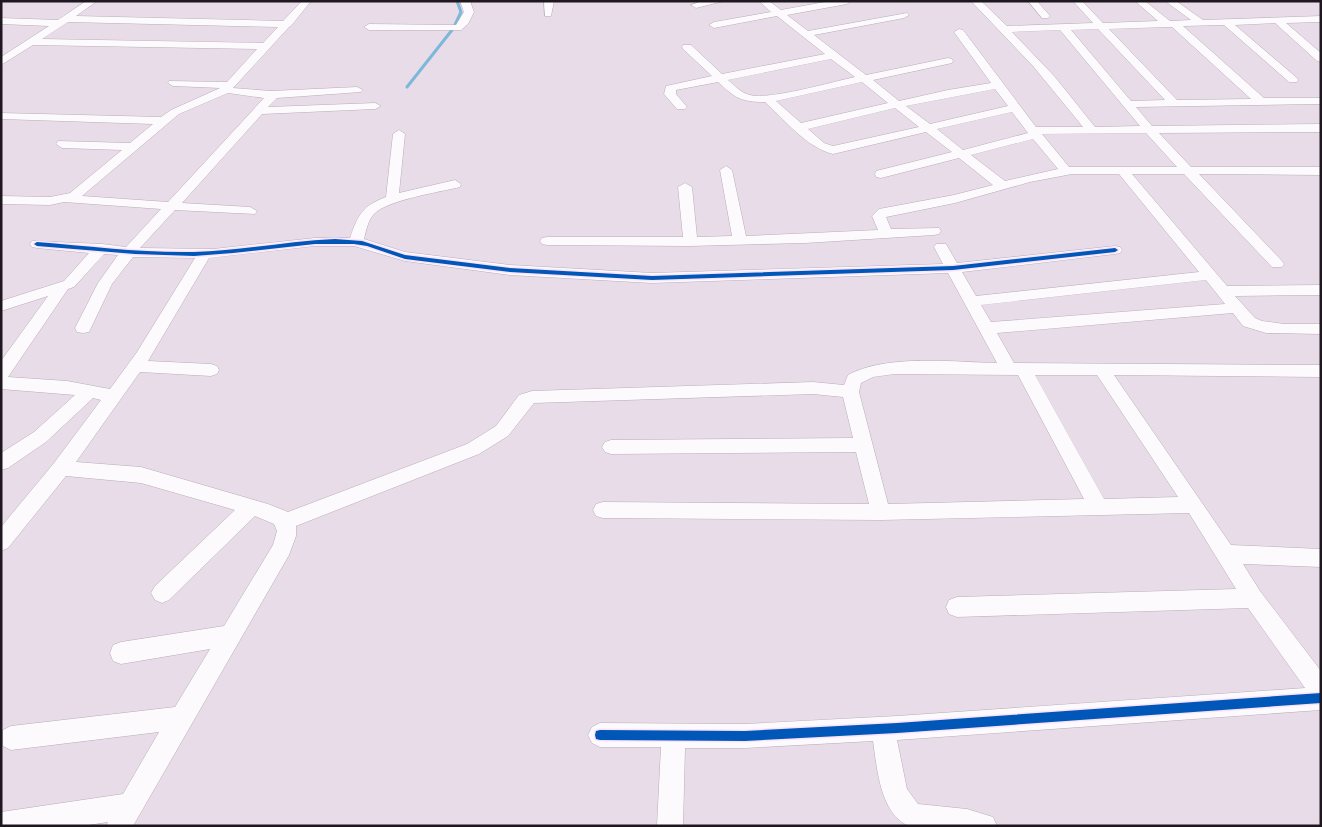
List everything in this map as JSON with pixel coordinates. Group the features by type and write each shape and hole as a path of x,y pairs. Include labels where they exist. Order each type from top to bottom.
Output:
{"street":[{"path":"1,62 93,1"},
{"path":"68,199 80,192 182,108 217,95 228,87 288,24 307,1"},
{"path":"369,27 458,28 463,24 469,12 466,1"},
{"path":"548,14 549,1"},
{"path":"696,6 720,1"},
{"path":"763,1 1003,186"},
{"path":"714,25 846,1"},
{"path":"975,1 1005,29 1052,80 1092,131"},
{"path":"1032,1 1045,16"},
{"path":"1077,1 1175,104"},
{"path":"1139,1 1171,24 1261,102"},
{"path":"1169,1 1201,23"},
{"path":"806,34 904,15"},
{"path":"1,21 288,24"},
{"path":"1278,21 1321,59"},
{"path":"1005,29 1319,21"},
{"path":"1226,22 1293,80"},
{"path":"1063,27 1186,171 1277,264"},
{"path":"959,32 1034,133 1066,171"},
{"path":"32,42 267,46"},
{"path":"687,47 718,78 743,98 768,99 948,61"},
{"path":"681,107 670,94 670,88 833,55"},
{"path":"173,83 228,87 243,94 357,90"},
{"path":"799,127 948,93 998,85"},
{"path":"83,328 105,283 131,250 274,94"},
{"path":"768,99 820,146 833,150 1015,108"},
{"path":"1128,104 1321,101"},
{"path":"258,111 375,106"},
{"path":"1,116 164,121"},
{"path":"881,174 1034,133 1321,128"},
{"path":"392,200 399,134"},
{"path":"62,144 133,147"},
{"path":"726,170 740,240"},
{"path":"1122,170 1249,322 1267,329 1321,329"},
{"path":"886,233 880,220 880,216 884,212 955,199 1066,171 1321,171"},
{"path":"356,242 368,212 375,206 455,184"},
{"path":"685,187 690,242"},
{"path":"1,200 50,201 68,199 250,212"},
{"path":"547,241 690,242 934,231"},
{"path":"37,244 206,253 356,242 376,246 400,257 510,270 609,277 662,278 953,268 1115,250"},
{"path":"941,247 986,328 1016,369 1098,507"},
{"path":"1,306 62,287 76,279 102,248"},
{"path":"1,542 61,468 136,366 206,253"},
{"path":"972,302 1210,275"},
{"path":"1,374 62,287"},
{"path":"1224,291 1321,290"},
{"path":"986,328 1237,308"},
{"path":"136,366 211,370"},
{"path":"881,512 850,392 854,379 863,373 876,370 920,368 1321,371"},
{"path":"1101,369 1194,505 1253,598 1321,690"},
{"path":"1,381 6,384 45,385 113,396"},
{"path":"285,522 473,449 502,430 524,400 532,396 813,388 850,392"},
{"path":"1,462 40,437 90,392"},
{"path":"611,447 864,445"},
{"path":"1,825 125,816 282,549 287,536 285,522 279,516 252,507 141,475 61,468"},
{"path":"603,510 881,512 1194,505"},
{"path":"162,593 252,507"},
{"path":"1225,554 1321,558"},
{"path":"957,607 1253,598"},
{"path":"121,653 232,635"},
{"path":"600,735 746,736 1321,698"},
{"path":"11,738 181,718"},
{"path":"884,728 895,790 901,804 909,813 917,817 948,817 966,820 984,826"},
{"path":"670,826 673,736"}],"waterway":[{"path":"454,27 461,12 457,1"},
{"path":"407,87 452,30"}],"cycle path":[{"path":"37,244 135,252 194,254 315,242 354,242 405,257 510,270 652,278 953,268 1115,250"},
{"path":"600,735 745,736 897,728 1321,698"}]}
